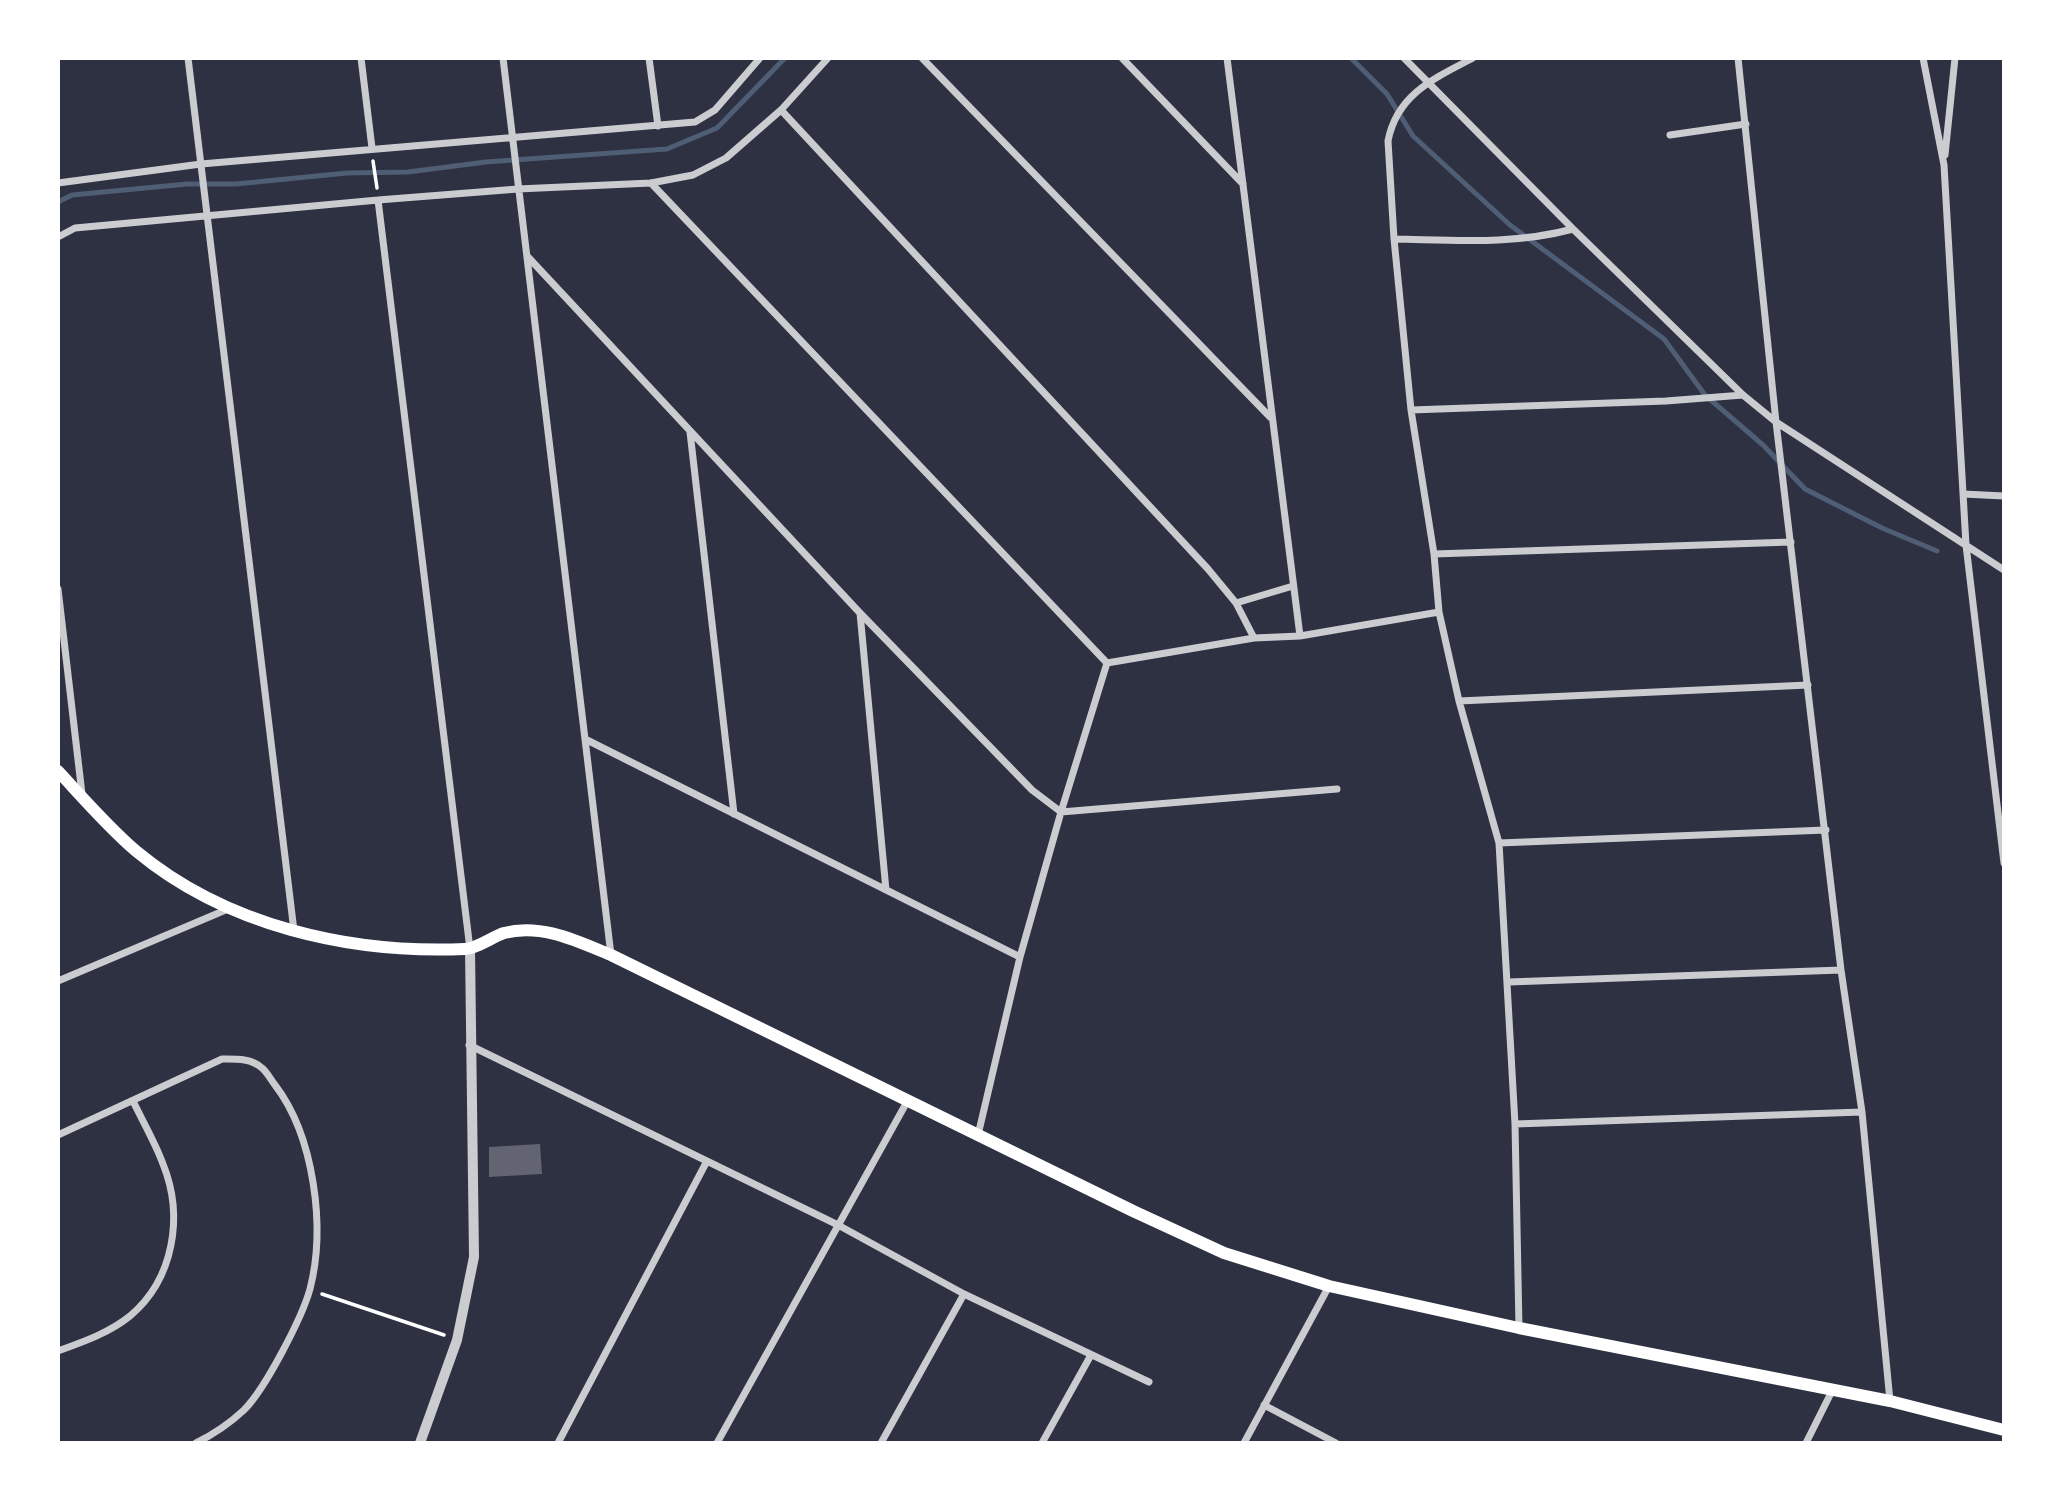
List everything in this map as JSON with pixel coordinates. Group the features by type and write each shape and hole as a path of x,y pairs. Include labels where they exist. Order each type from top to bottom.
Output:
{"main road":[{"path":"58,771 136,851 228,909 294,931 394,948 470,949 491,937 520,929 561,935 611,955 1224,1253 1329,1286 1519,1328 1890,1401 2004,1430"}],"street":[{"path":"188,58 209,212 294,931"},
{"path":"361,58 372,151"},
{"path":"503,58 611,955"},
{"path":"649,58 658,126"},
{"path":"58,183 202,167 512,141 695,122 715,110 760,58"},
{"path":"58,237 75,228 209,212 378,200 518,185 650,183 692,175 726,158 781,110 828,58"},
{"path":"922,58 1271,418"},
{"path":"1122,58 1243,185"},
{"path":"1227,58 1300,636"},
{"path":"1404,58 1573,229 1743,395 1776,422 2004,570"},
{"path":"1473,58 1418,88 1391,125 1388,141 1394,239 1411,410 1434,554 1439,612 1459,701 1499,843 1515,1124 1519,1328"},
{"path":"1738,58 1776,422 1841,970 1862,1112 1890,1401"},
{"path":"1923,58 1944,165 1966,545 2004,863"},
{"path":"1944,165 1955,58"},
{"path":"781,110 1199,558 1236,603 1254,638"},
{"path":"1670,135 1746,124"},
{"path":"650,183 1107,663"},
{"path":"378,200 470,949 469,1045 474,1258 457,1340 420,1443"},
{"path":"1394,239 1501,241 1542,237 1573,229"},
{"path":"528,257 860,613 1032,790 1061,812 1338,789"},
{"path":"1411,410 1666,401 1743,395"},
{"path":"690,432 734,814"},
{"path":"1963,494 2004,496"},
{"path":"1434,554 1791,542"},
{"path":"1236,603 1293,586"},
{"path":"58,589 83,798"},
{"path":"1107,663 1254,638 1300,636 1439,612"},
{"path":"860,613 886,890"},
{"path":"978,1135 1020,957 1107,663"},
{"path":"1459,701 1808,685"},
{"path":"585,739 1020,957"},
{"path":"1499,843 1826,830"},
{"path":"58,981 228,909"},
{"path":"1509,982 1841,970"},
{"path":"469,1045 838,1225 964,1294 1149,1382"},
{"path":"58,1135 222,1059 241,1058 262,1068 287,1101 300,1130 311,1170 317,1246 310,1290 284,1349 245,1408 221,1430 196,1443"},
{"path":"717,1443 908,1100"},
{"path":"58,1351 93,1338 130,1316 158,1286 171,1248 175,1209 164,1165 133,1101"},
{"path":"1515,1124 1862,1112"},
{"path":"558,1443 707,1161"},
{"path":"1244,1443 1329,1286"},
{"path":"881,1443 964,1294"},
{"path":"1042,1443 1091,1355"},
{"path":"1806,1443 1833,1389"},
{"path":"1264,1405 1336,1443"}],"path":[{"path":"372,151 377,189"},
{"path":"310,1290 457,1340"}],"building":[{"path":"540,1144 542,1174 489,1177 489,1147"}],"waterway":[{"path":"58,202 72,195 187,184 236,184 347,173 408,172 486,162 667,149 717,128 785,58"},
{"path":"1351,58 1387,94 1413,136 1510,225 1664,339 1705,395 1763,445 1805,489 1882,528 1937,551"}]}
